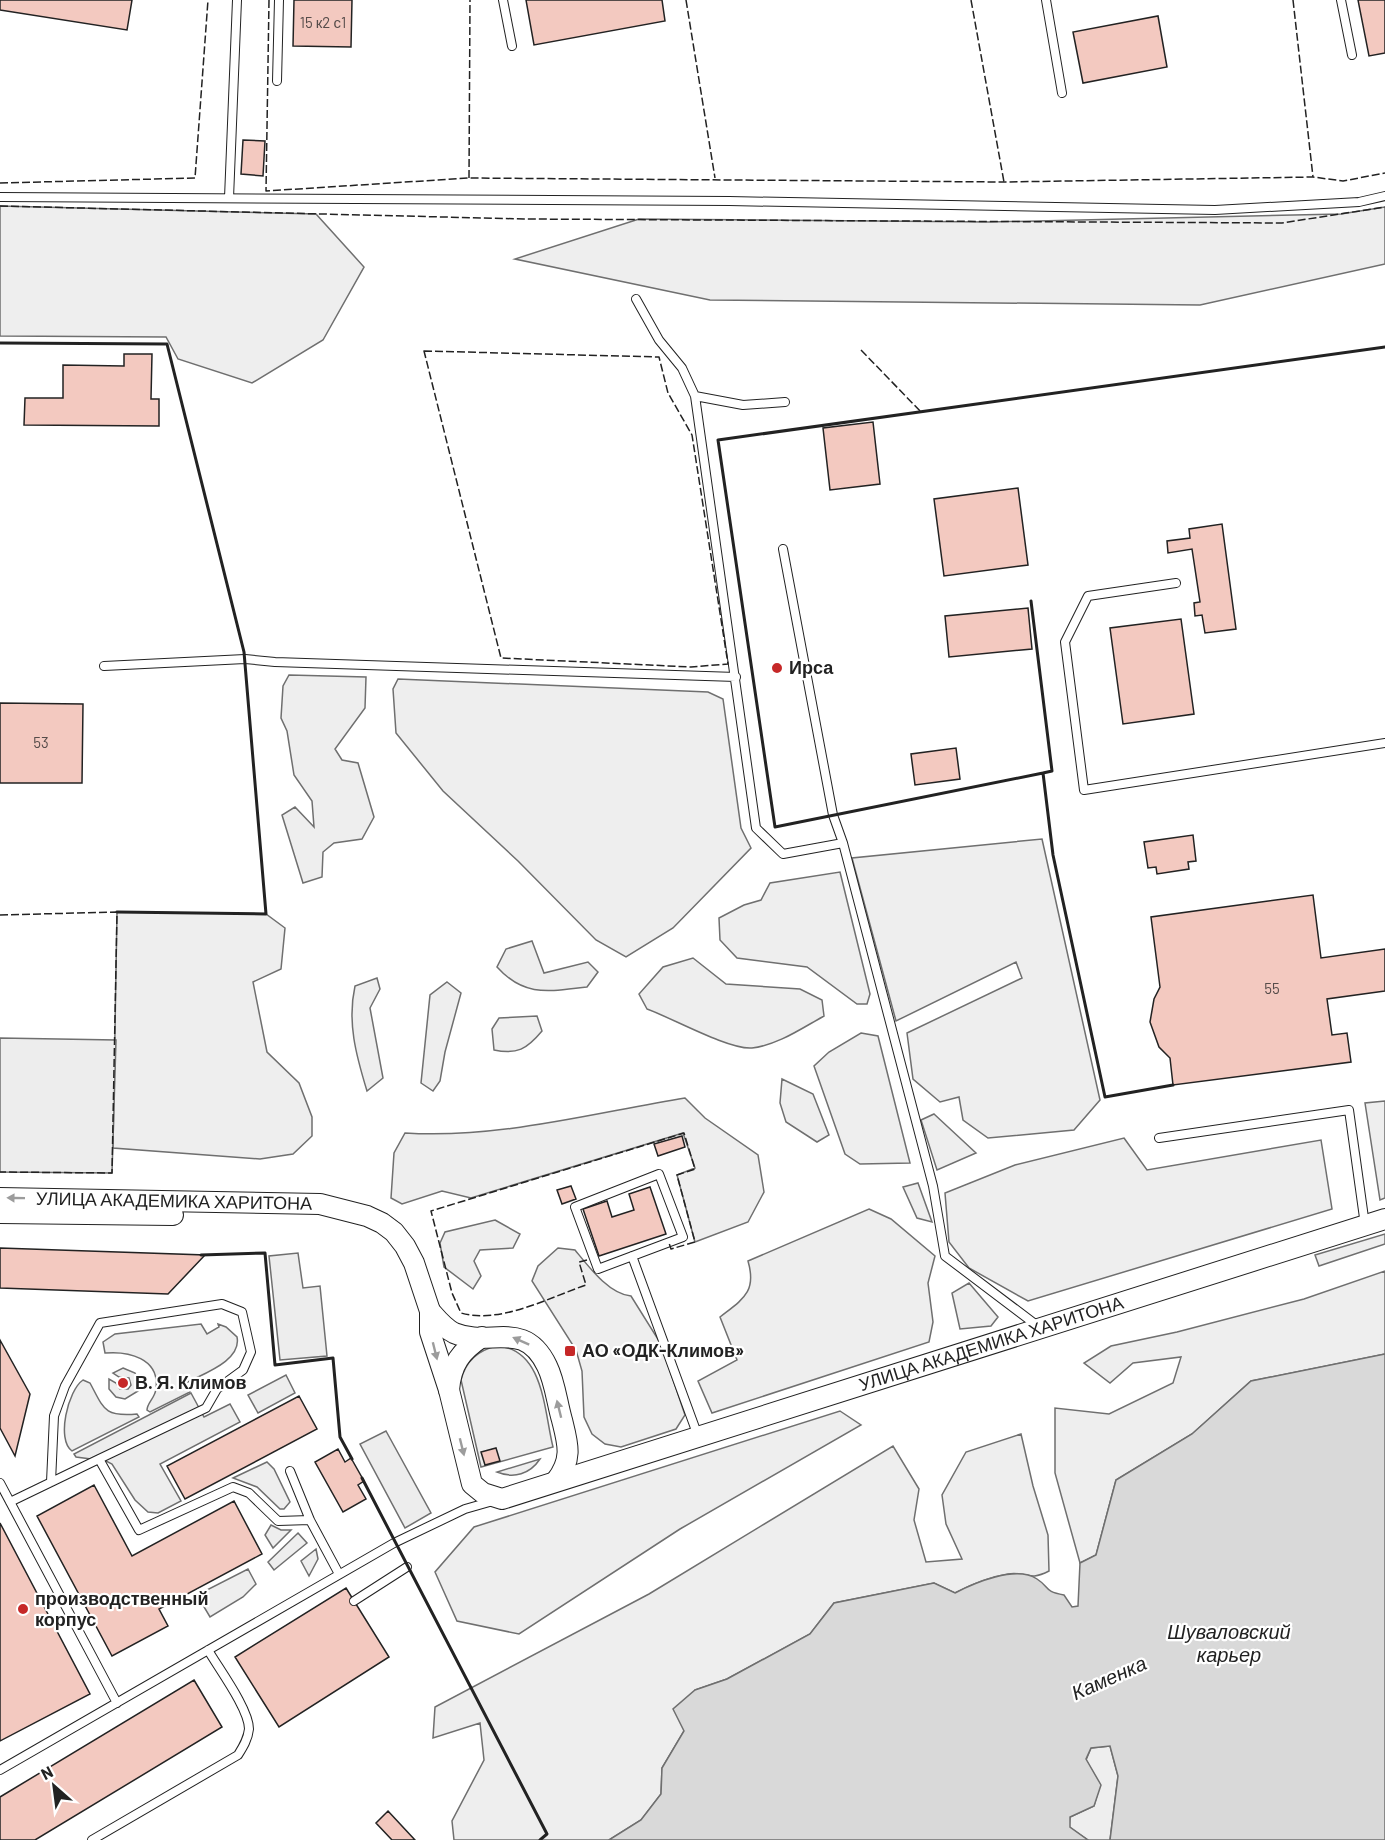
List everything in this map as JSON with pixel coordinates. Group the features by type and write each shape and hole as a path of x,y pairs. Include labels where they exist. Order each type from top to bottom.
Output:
{"street":[{"name":"УЛИЦА АКАДЕМИКА ХАРИТОНА","path":"0,1198 320,1204 367,1216 394,1232 414,1263 430,1311 430,1332 448,1390 472,1484 483,1493 502,1499 596,1467 1042,1329 1385,1219"},
{"name":"УЛИЦА АКАДЕМИКА ХАРИТОНА","path":"0,1213 321,1216 347,1212"},
{"name":"УЛИЦА АКАДЕМИКА ХАРИТОНА","path":"430,1311 452,1332 482,1337"},
{"path":"448,1390 450,1375 459,1355 482,1337 506,1335 520,1338 542,1356 549,1368 570,1450 566,1467 556,1481"},
{"path":"570,1450 580,1461 596,1467"}],"lane":[{"path":"229,198 237,0"},
{"path":"277,81 279,0"},
{"path":"503,0 512,46"},
{"path":"1046,0 1062,93"},
{"path":"1341,0 1352,55"},
{"path":"0,197 717,201 1215,210 1359,202 1385,196"},
{"path":"636,298 659,340 682,368 695,396 756,828 783,854 843,843"},
{"path":"695,396 743,405 785,402"},
{"path":"783,549 833,814 843,843 933,1186 945,1256 1042,1329"},
{"path":"1176,583 1088,596 1065,642 1084,790 1385,743"},
{"path":"104,666 245,659 275,662 736,678"},
{"path":"1159,1138 1348,1110 1365,1226"},
{"path":"659,1174 683,1237 632,1256 598,1269 574,1207 659,1174"},
{"path":"632,1256 698,1436"},
{"path":"10,1502 206,1408 217,1389 243,1370 251,1352 242,1312 222,1304 100,1323 64,1386 54,1416 51,1482"},
{"path":"99,1459 139,1530 233,1487 249,1493 278,1521 310,1520"},
{"path":"290,1471 310,1520 339,1574"},
{"path":"0,1483 117,1702"},
{"path":"0,1770 394,1543 465,1509 502,1499"},
{"path":"354,1601 407,1567"},
{"path":"92,1840 238,1755 246,1742 249,1728 245,1715 208,1650"}],"shaded area":[{"path":"0,206 316,214 364,267 323,340 252,383 178,359 166,337 0,336"},
{"path":"1385,207 1385,264 1200,305 710,300 515,259 639,219 989,222 1341,214"},
{"path":"289,675 366,677 365,708 335,749 342,760 358,763 374,817 362,839 334,843 323,852 322,877 303,883 282,815 295,807 314,827 312,801 294,775 287,731 281,718 283,686"},
{"path":"398,679 708,692 723,699 741,828 751,848 673,928 626,957 596,940 518,861 443,791 396,733 393,689"},
{"path":"1042,839 1100,1100 1074,1130 988,1138 963,1120 959,1097 940,1102 913,1079 907,1033 1022,978 1016,962 896,1021 852,858"},
{"path":"840,872 870,994 867,1004 857,1004 807,967 737,958 720,940 719,918 744,905 761,900 770,883"},
{"path":"117,912 266,914 285,928 281,969 253,982 267,1052 299,1083 312,1117 312,1136 293,1154 260,1159 113,1148"},
{"path":"532,941 544,973 588,962 598,972 587,987 550,991 518,984 497,967 506,949"},
{"path":"693,958 726,984 800,989 822,1000 824,1016 780,1040 752,1048 715,1039 647,1009 639,994 663,967"},
{"path":"377,978 380,989 370,1008 383,1078 367,1091 352,1026 353,999 355,986"},
{"path":"447,982 461,993 445,1052 440,1081 433,1091 421,1083 430,995"},
{"path":"537,1016 542,1031 526,1046 509,1052 494,1050 492,1029 499,1018"},
{"path":"861,1033 878,1036 910,1163 860,1164 845,1154 814,1066 829,1052"},
{"path":"0,1038 116,1040 112,1173 0,1172"},
{"path":"782,1079 813,1094 829,1135 817,1142 786,1122 780,1103"},
{"path":"685,1098 705,1118 758,1155 764,1192 748,1222 695,1242 677,1175 695,1168 683,1133 471,1198 442,1191 402,1204 391,1198 394,1153 405,1133 440,1134 511,1129"},
{"path":"1385,1101 1385,1198 1380,1200 1365,1103"},
{"path":"934,1114 976,1153 937,1170 921,1120"},
{"path":"1124,1138 1147,1170 1321,1140 1332,1209 1028,1301 969,1268 949,1242 945,1193 1015,1165"},
{"path":"918,1183 932,1222 917,1218 903,1187"},
{"path":"869,1209 891,1219 935,1256 928,1283 933,1322 929,1342 712,1413 698,1381 737,1360 720,1317 741,1300 749,1288 751,1280 748,1261"},
{"path":"495,1220 520,1234 513,1248 480,1250 474,1261 481,1276 473,1289 444,1267 440,1243 445,1232"},
{"path":"1385,1234 1385,1244 1319,1266 1315,1255"},
{"path":"558,1248 575,1250 607,1285 631,1296 661,1344 685,1415 676,1429 621,1447 605,1444 592,1434 584,1417 582,1371 576,1350 532,1281 538,1266"},
{"path":"298,1253 303,1288 320,1286 327,1356 280,1360 269,1256"},
{"path":"1385,1271 1385,1354 1251,1381 1192,1434 1116,1480 1096,1555 1080,1563 1055,1473 1055,1408 1109,1414 1173,1383 1181,1357 1133,1363 1110,1383 1084,1363 1111,1346 1177,1332 1304,1299"},
{"path":"969,1283 998,1317 991,1326 960,1329 952,1293"},
{"path":"201,1324 207,1334 219,1327 218,1324 226,1327 237,1337 237,1345 233,1353 219,1366 186,1383 190,1392 150,1412 147,1407 156,1389 153,1370 148,1363 132,1355 105,1353 103,1342 115,1334"},
{"path":"497,1346 513,1350 524,1358 533,1370 544,1400 553,1447 481,1467 461,1380 466,1367 474,1357 484,1350"},
{"path":"123,1368 135,1373 139,1381 138,1391 125,1399 116,1397 109,1389 109,1379 120,1389 128,1389 131,1385 129,1378 119,1377 113,1373"},
{"path":"286,1375 295,1393 258,1413 248,1395"},
{"path":"83,1380 90,1383 106,1409 118,1414 137,1414 139,1417 72,1451 67,1445 64,1426 73,1394"},
{"path":"191,1393 204,1417 230,1404 240,1422 160,1464 181,1501 158,1513 148,1512 135,1500 112,1464 76,1457 74,1454"},
{"path":"840,1411 861,1425 680,1529 519,1634 457,1621 435,1572 474,1527"},
{"path":"386,1431 431,1513 405,1528 360,1444"},
{"path":"1021,1434 1033,1486 1048,1535 1049,1571 1036,1576 1014,1573 1001,1575 955,1593 934,1583 834,1603 810,1634 727,1679 695,1690 684,1731 662,1768 661,1794 641,1820 609,1840 454,1840 452,1821 484,1760 480,1723 433,1738 435,1707 649,1594 893,1446 919,1489 914,1520 926,1562 962,1559 946,1524 942,1495 966,1452"},
{"path":"540,1459 521,1474 509,1475 497,1472"},
{"path":"267,1462 274,1469 290,1502 284,1509 280,1509 257,1487 233,1478"},
{"path":"271,1525 281,1530 291,1530 273,1548 265,1535"},
{"path":"298,1533 307,1543 274,1570 268,1562"},
{"path":"316,1549 318,1559 309,1576 301,1561"},
{"path":"248,1569 256,1584 243,1597 210,1617 197,1595"},
{"path":"1110,1746 1118,1776 1110,1840 1088,1840 1069,1827 1070,1817 1094,1806 1100,1785 1086,1760 1091,1748"}],"water":[{"name":"Шуваловский карьер","path":"1385,1354 1385,1840 1110,1840 1118,1776 1110,1746 1091,1748 1086,1759 1101,1785 1094,1806 1070,1817 1070,1827 1088,1840 609,1840 641,1820 661,1794 662,1768 684,1731 673,1709 695,1690 727,1679 810,1634 834,1603 934,1583 955,1593 984,1580 1018,1574 1037,1579 1050,1591 1064,1595 1072,1607 1078,1606 1080,1563 1096,1555 1116,1480 1192,1434 1251,1381"}],"building":[{"path":"0,0 132,0 127,30 0,10"},
{"path":"294,0 352,0 351,47 293,46"},
{"path":"526,0 662,0 665,21 534,45"},
{"path":"1358,0 1385,0 1385,53 1369,56"},
{"path":"1158,16 1167,67 1083,83 1073,32"},
{"path":"243,140 265,141 263,176 241,174"},
{"path":"124,354 152,354 151,399 159,399 159,426 24,425 25,398 63,398 63,365 124,366"},
{"path":"873,422 880,484 830,490 823,428"},
{"path":"1018,488 1028,565 944,576 934,499"},
{"path":"1222,524 1236,629 1205,633 1202,615 1195,616 1194,603 1200,602 1192,549 1168,553 1167,541 1190,538 1189,529"},
{"path":"1028,608 1032,649 949,657 945,616"},
{"path":"1181,619 1194,714 1123,724 1110,628"},
{"path":"0,703 83,704 82,783 0,783"},
{"path":"956,748 960,779 915,785 911,754"},
{"path":"1193,835 1196,861 1188,862 1189,869 1157,874 1156,867 1148,868 1144,842"},
{"path":"1313,895 1321,958 1385,949 1385,991 1327,999 1332,1035 1347,1033 1351,1062 1173,1085 1170,1058 1159,1047 1150,1022 1154,999 1160,987 1151,917"},
{"path":"682,1136 685,1147 658,1156 654,1144"},
{"path":"571,1186 576,1199 562,1204 557,1190"},
{"path":"650,1187 666,1234 599,1256 583,1209 607,1201 612,1217 634,1210 629,1194"},
{"path":"0,1248 205,1255 168,1294 0,1288"},
{"path":"0,1340 30,1394 15,1456 0,1428"},
{"path":"299,1396 317,1429 185,1499 167,1466"},
{"path":"496,1448 500,1461 485,1465 481,1452"},
{"path":"338,1449 345,1462 351,1458 364,1481 358,1485 366,1499 343,1512 315,1462"},
{"path":"94,1485 132,1556 234,1501 262,1554 159,1609 168,1626 112,1656 37,1516"},
{"name":"производственный корпус","path":"0,1523 90,1694 0,1741"},
{"path":"346,1588 389,1657 279,1727 235,1657"},
{"path":"194,1680 222,1727 35,1840 0,1840 0,1797"},
{"path":"388,1811 415,1840 392,1840 376,1823"}],"fence":[{"path":"0,183 195,178 208,0"},
{"path":"269,0 266,191 469,178 1004,182 1313,177 1343,181 1385,173"},
{"path":"469,178 470,0"},
{"path":"686,0 715,178"},
{"path":"971,0 1004,182"},
{"path":"1293,0 1313,177"},
{"path":"0,206 524,219 1282,223 1385,207"},
{"path":"861,350 921,412"},
{"path":"424,351 659,357 668,393 692,435 728,664 691,667 501,658 424,351"},
{"path":"0,915 117,912 112,1173 0,1172"},
{"path":"587,1260 579,1262 586,1285 508,1312 492,1315 461,1313 452,1293 431,1211 684,1133 695,1169 677,1175 695,1242 671,1249 669,1243"}],"wall":[{"path":"0,343 167,344 244,652 266,914 117,912"},
{"path":"1173,1085 1105,1097 1053,855 1043,773 775,827 718,440 1385,347"},
{"path":"1031,601 1052,771 1043,773"},
{"path":"201,1255 265,1253 275,1365 333,1358 340,1437 352,1459"},
{"path":"362,1478 547,1834 540,1840"}],"place":[{"name":"Ирса","path":"777,668"},
{"name":"АО «ОДК-Климов»","path":"570,1351"},
{"name":"В. Я. Климов","path":"123,1383"},
{"name":"производственный корпус","path":"23,1609"}],"water label":[{"name":"Каменка","path":"1109,1678"}]}
